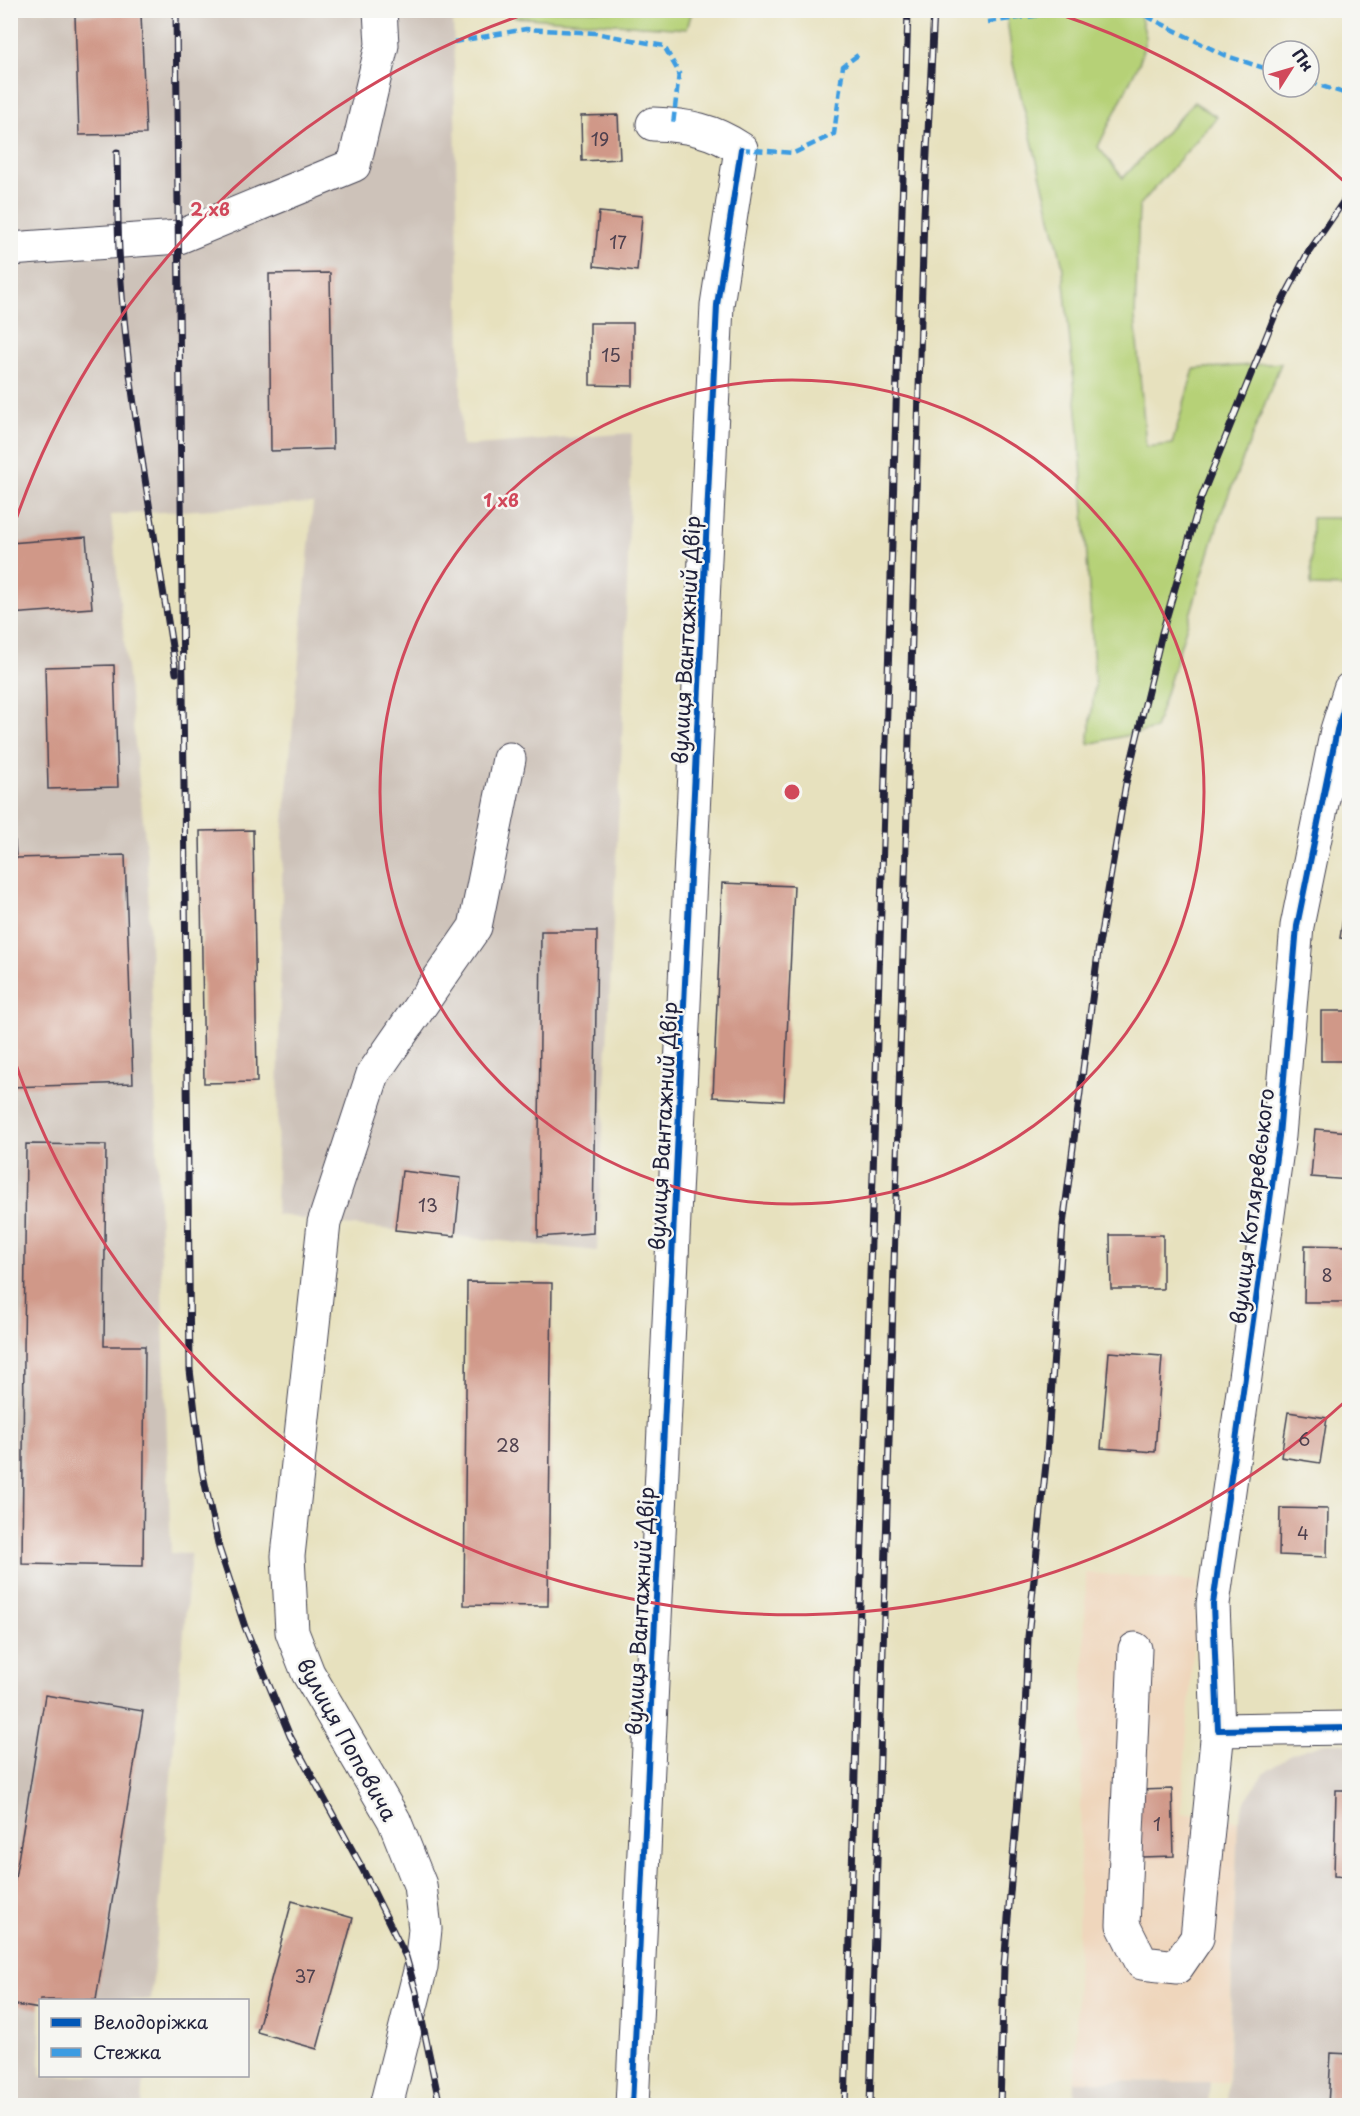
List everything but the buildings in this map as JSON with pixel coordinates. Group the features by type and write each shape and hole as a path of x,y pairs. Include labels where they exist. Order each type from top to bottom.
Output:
{"street":[{"path":"10,249 178,237 354,165 382,45 380,10"},
{"name":"вулиця Вантажний Двір","path":"632,2106 717,305 741,149 723,137 685,125 653,124"},
{"name":"вулиця Котляревського","path":"1135,1649 1123,1925 1142,1963 1177,1967 1197,1938 1218,1730 1213,1604 1280,1136 1297,926 1337,730 1350,689"},
{"name":"вулиця Поповича","path":"387,2106 421,1967 425,1929 420,1885 394,1820 308,1674 292,1632 288,1556 324,1223 373,1074 476,927 509,759"},
{"path":"1218,1730 1350,1728"}],"shaded area":[{"path":"11,11 453,11 462,446 632,433 622,742 597,1251 324,1223 276,1214 283,834 313,503 111,515 147,857 171,1553 191,1554 151,1999 39,1999 39,2077 144,2077 142,2105 11,2106"},
{"path":"1086,1573 1198,1581 1181,1814 1209,1814 1238,1821 1227,2082 1075,2081"},
{"path":"1325,1743 1349,1743 1349,2105 1227,2106 1238,1821 1245,1801 1263,1774 1291,1754"},
{"path":"1075,2081 1210,2082 1208,2105 1074,2105"}],"green space":[{"path":"512,10 692,11 687,29 514,17"},
{"path":"1006,11 1139,11 1146,37 1140,61 1098,147 1123,178 1194,102 1217,117 1139,206 1135,317 1146,447 1172,444 1194,369 1281,363 1221,514 1155,729 1088,744 1095,684 1079,432 1062,262 1013,64"},
{"path":"1312,518 1349,518 1349,587 1311,586"}],"railway":[{"path":"176,10 190,1370 202,1470 219,1548 245,1627 290,1736 362,1868 406,1957 416,1992 440,2106"},
{"path":"845,2106 908,10"},
{"path":"870,2106 924,215 934,10"},
{"path":"117,152 119,252 129,368 176,673"},
{"path":"1000,2106 1004,1966 1025,1713 1028,1637 1047,1454 1063,1225 1099,945 1126,783 1162,633 1201,498 1275,315 1308,253 1350,192"}],"marked path":[{"path":"988,22 1079,10"},
{"path":"1134,10 1224,55 1261,67"},
{"path":"454,42 526,29 595,33 664,46 679,73 673,125"},
{"path":"741,149 794,153 834,134 843,66 858,55"},
{"path":"1321,86 1350,95"}],"cycle path":[{"path":"632,2106 717,305 741,149"},
{"path":"1350,689 1337,730 1297,926 1279,1136 1213,1604 1218,1730 1350,1728"}]}
